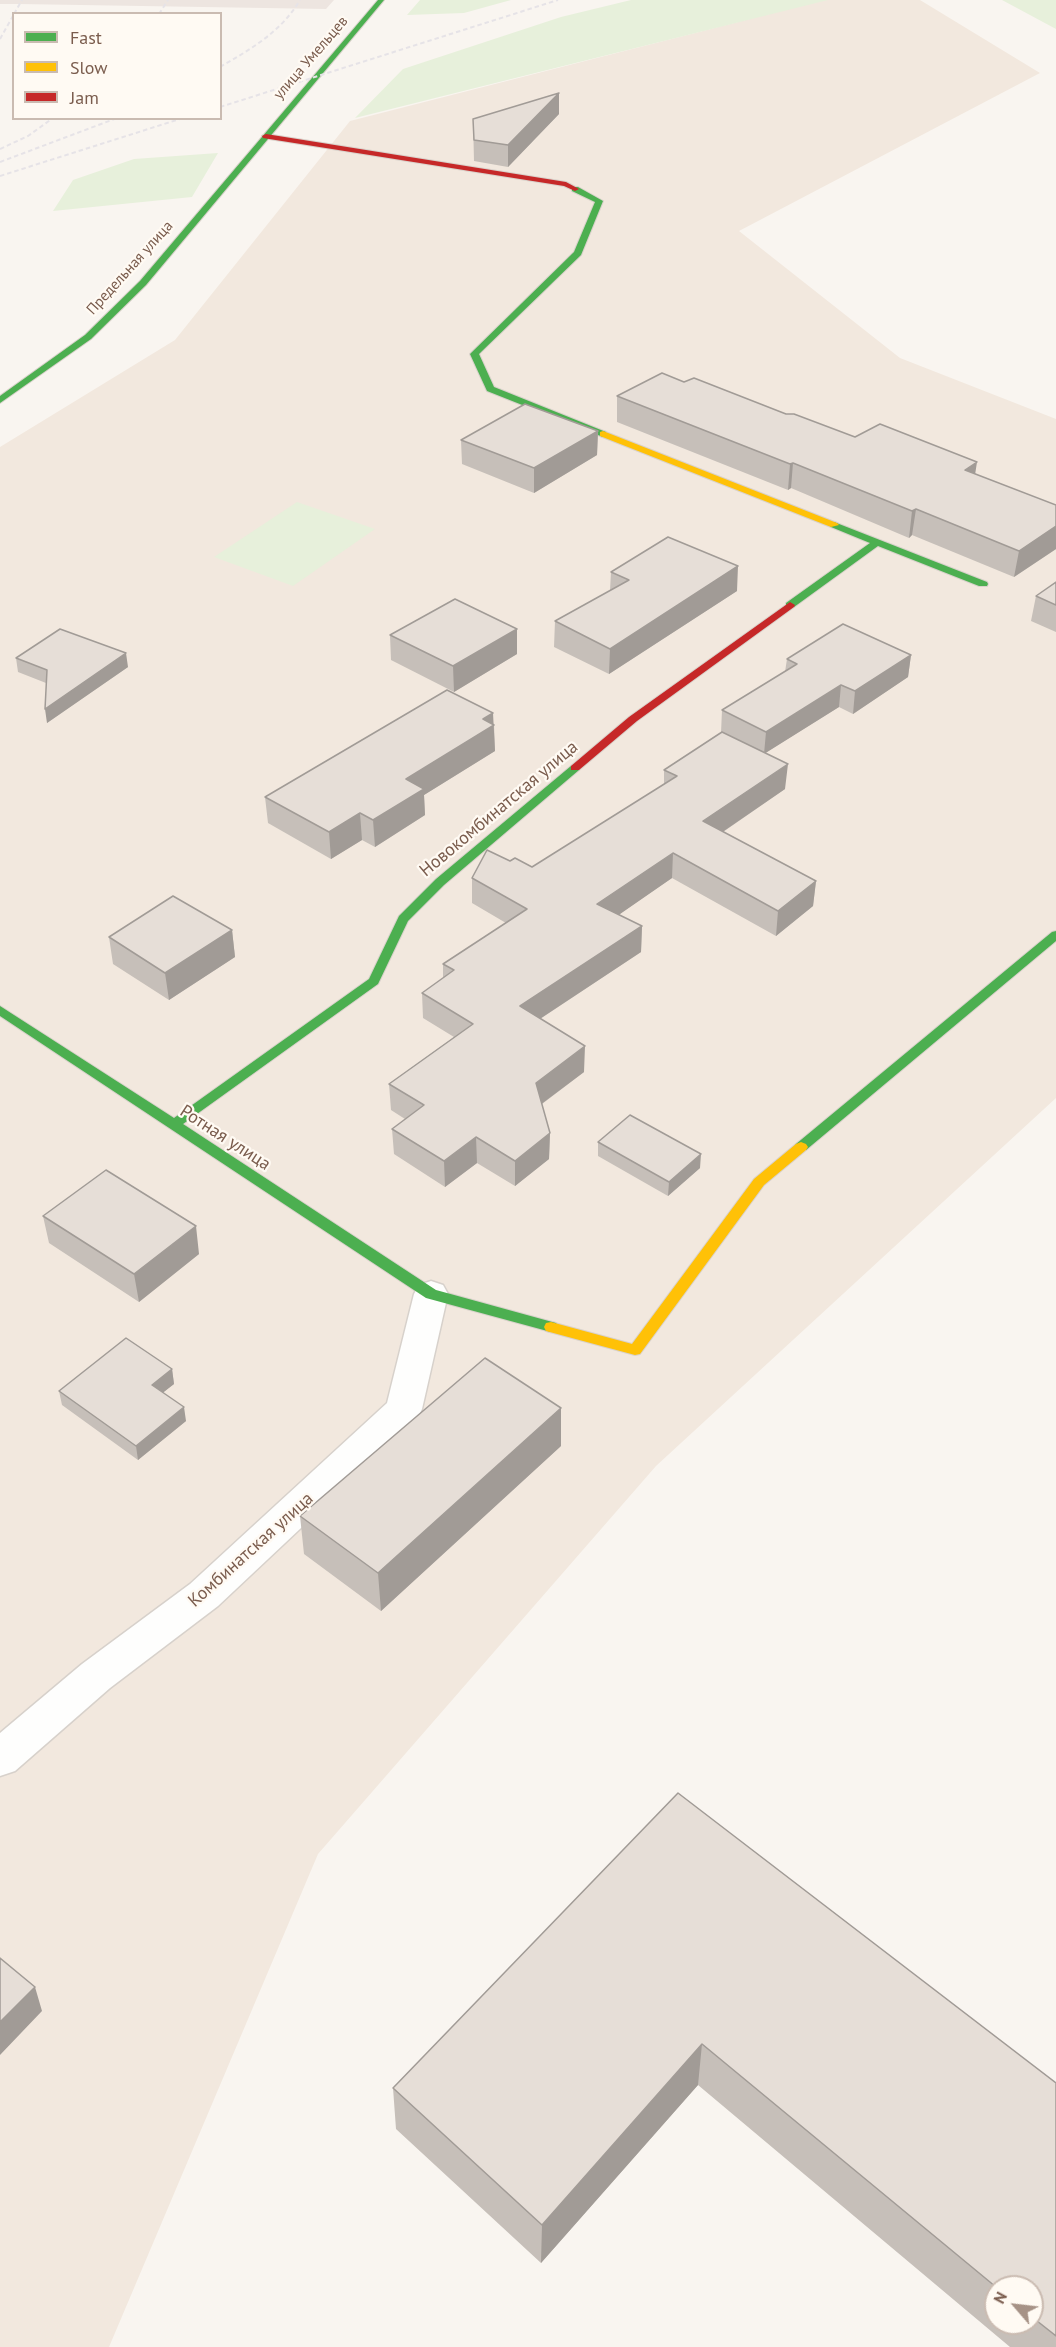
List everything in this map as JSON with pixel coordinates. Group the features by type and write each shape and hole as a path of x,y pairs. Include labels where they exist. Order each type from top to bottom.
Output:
{"street":[{"name":"улица Умельцев","path":"266,136 381,0"},
{"name":"Предельная улица","path":"0,400 88,337 135,291 266,136"},
{"path":"266,136 566,184 599,201 578,253 474,354 490,389 983,584"},
{"name":"Новокомбинатская улица","path":"173,1125 374,981 403,919 440,882 633,719 876,543"},
{"name":"Ротная улица","path":"0,1010 431,1294 635,1350 759,1182 1056,935"},
{"name":"Комбинатская улица","path":"0,1758 96,1676 204,1595 404,1409 431,1294"}],"shaded area":[{"path":"0,0 334,0 326,9 0,4"},
{"path":"824,0 920,0 1040,73 739,231 900,358 1056,419 1056,1098 656,1466 318,1854 109,2347 0,2347 0,447 175,340 350,121"}],"green space":[{"path":"420,0 511,0 464,13 407,15"},
{"path":"631,0 828,0 355,118 403,69 561,17"},
{"path":"1002,0 1056,0 1056,29"},
{"path":"218,153 192,197 53,211 73,180 134,159"},
{"path":"297,502 375,529 293,586 214,557"}],"building":[{"path":"559,93 508,145 474,140 473,119"},
{"path":"662,373 684,382 694,378 786,414 794,414 855,437 880,424 977,462 965,470 1056,505 1056,526 1019,551 916,509 912,511 617,396"},
{"path":"525,404 598,431 534,468 461,440"},
{"path":"668,537 738,566 610,649 555,621 629,580 611,572"},
{"path":"1056,582 1056,605 1036,596"},
{"path":"455,599 517,629 453,666 390,635"},
{"path":"843,624 911,655 855,691 841,685 766,732 722,710 797,664 787,659"},
{"path":"60,629 126,653 45,709 47,670 16,658"},
{"path":"447,690 493,713 483,719 494,725 406,779 424,789 373,820 360,813 329,832 265,797"},
{"path":"722,732 788,764 703,821 816,881 778,911 673,853 597,904 642,926 520,1006 585,1046 536,1083 550,1133 515,1161 476,1137 444,1161 392,1129 424,1105 389,1084 473,1024 422,993 454,970 443,964 527,909 472,878 487,850 510,861 515,858 532,867 677,776 664,770"},
{"path":"173,896 232,930 165,973 109,937"},
{"path":"630,1115 701,1154 669,1182 598,1142"},
{"path":"106,1170 196,1226 134,1274 43,1216"},
{"path":"126,1338 172,1369 152,1385 184,1407 136,1446 59,1391"},
{"path":"485,1358 561,1408 378,1573 300,1516"},
{"path":"678,1793 1056,2083 1056,2336 1044,2326 1044,2275 984,2275 984,2277 702,2044 542,2225 393,2088"},
{"path":"0,1958 35,1987 0,2022"}],"railway":[{"path":"15,12 22,0"},
{"path":"160,12 168,0"},
{"path":"222,66 275,31 300,0"},
{"path":"222,106 558,0"},
{"path":"0,39 12,18"},
{"path":"0,149 28,136 50,120"},
{"path":"0,162 112,120"},
{"path":"0,176 177,120"}],"traffic: fast":[{"path":"0,400 88,337 143,283 381,0"},
{"path":"575,189 599,201 578,253 474,354 490,389 603,434"},
{"path":"834,525 983,584"},
{"path":"790,605 876,543"},
{"path":"173,1125 374,981 403,919 440,882 575,768"},
{"path":"801,1147 1056,935"},
{"path":"0,1010 431,1294 551,1327"}],"traffic: slow":[{"path":"603,434 834,525"},
{"path":"551,1327 635,1350 759,1182 801,1147"}],"traffic: jam":[{"path":"266,136 566,184 575,189"},
{"path":"575,768 633,719 790,605"}]}
